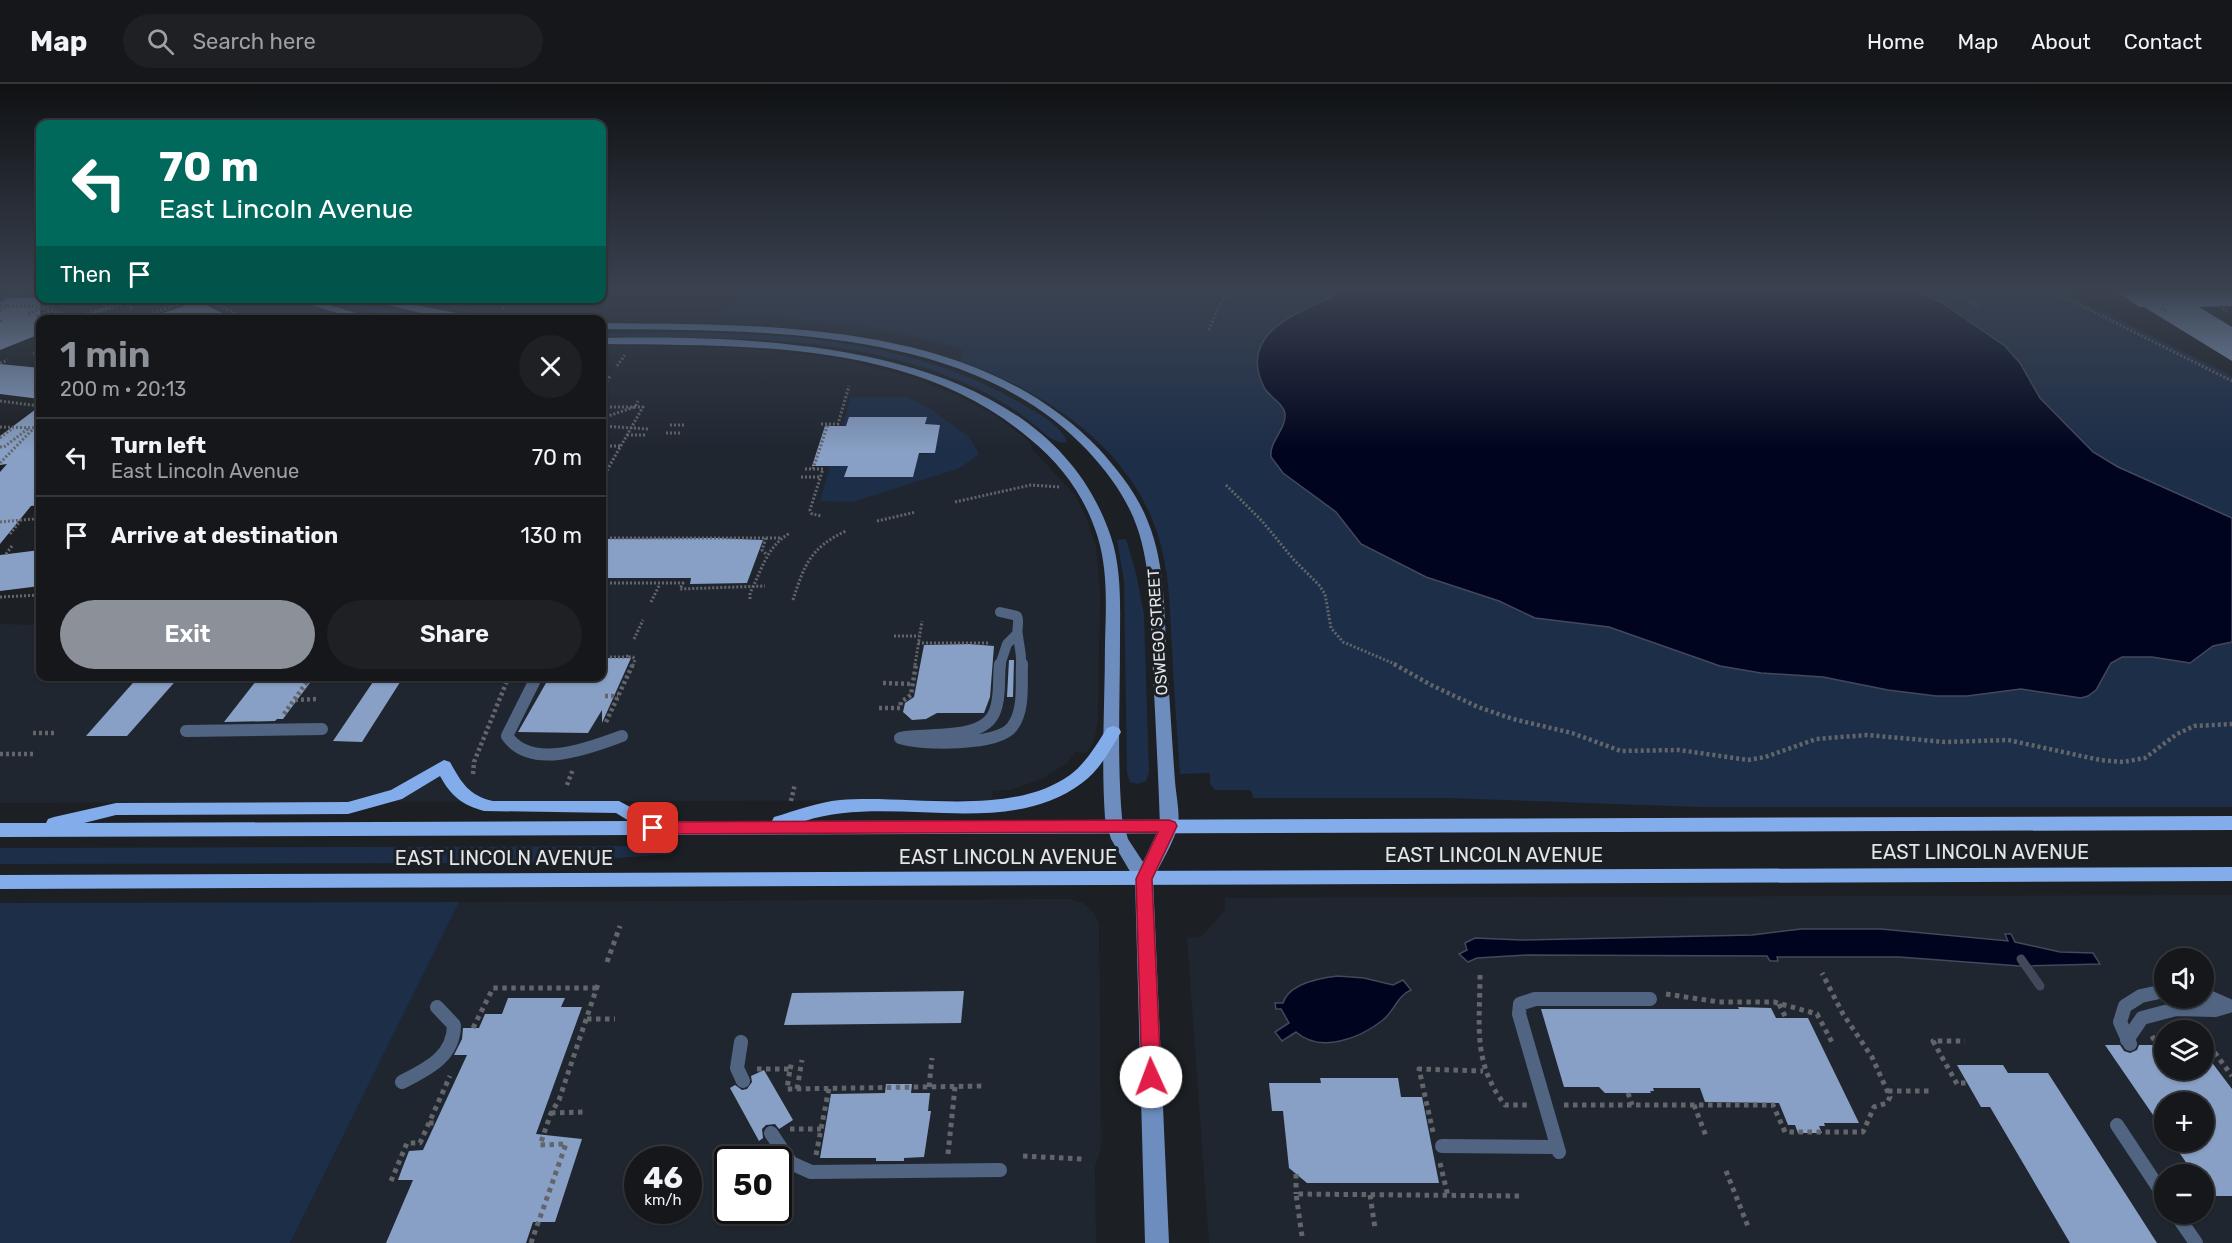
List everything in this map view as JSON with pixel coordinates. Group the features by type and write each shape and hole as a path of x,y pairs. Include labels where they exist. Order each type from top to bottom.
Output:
{"main road":[{"name":"OSWEGO STREET","path":"687,343 764,345 856,357 914,372 952,386 990,405 1026,428 1052,450 1092,503 1106,539 1113,590 1115,827 1144,879 1157,1243"},
{"name":"OSWEGO STREET","path":"874,343 943,361 998,383 1042,407 1078,434 1100,456 1124,487 1138,512 1149,548 1156,587 1169,826 1144,879"},
{"path":"761,828 840,806 1000,804 1034,798 1076,779 1113,732"},
{"path":"30,830 116,808 348,808 396,795 444,766 458,792 478,805 619,807 653,828"},
{"name":"EAST LINCOLN AVENUE","path":"0,830 2232,823"},
{"name":"EAST LINCOLN AVENUE","path":"0,882 2232,874"}],"lane":[{"path":"1000,612 1017,616 1017,634 1023,649 1020,709 1016,722 1008,731 996,738 976,741 913,742 900,738 914,733 972,732 988,723 995,711 1002,652 1007,643 1017,634"},
{"path":"534,681 507,736 510,743 520,751 545,755 603,743 622,736"},
{"path":"186,731 322,729"},
{"path":"2154,992 2139,994 2126,1005 2122,1012 2119,1025 2129,1043 2142,1018 2176,1009 2215,1010 2229,1005 2214,999"},
{"path":"1439,1148 1558,1149 1519,1014 1520,1004 1535,999 1650,999"},
{"path":"402,1082 434,1066 451,1044 455,1034 454,1025 437,1007"},
{"path":"741,1042 737,1068 747,1075"},
{"path":"2117,1125 2154,1181"},
{"path":"777,1131 786,1161 796,1168 811,1172 1000,1170"},
{"path":"2183,1224 2196,1243"}],"path":[{"path":"2156,343 2232,381"},
{"path":"617,366 628,351"},
{"path":"0,363 8,360"},
{"path":"606,382 611,375"},
{"path":"820,424 838,424 849,386"},
{"path":"0,401 36,406"},
{"path":"606,417 635,407 638,401"},
{"path":"606,407 643,407 606,472"},
{"path":"813,469 828,424"},
{"path":"670,425 685,425"},
{"path":"606,426 648,429"},
{"path":"0,427 36,428"},
{"path":"0,438 14,427"},
{"path":"0,448 32,428"},
{"path":"0,463 32,428"},
{"path":"666,433 681,433"},
{"path":"627,435 645,435"},
{"path":"606,446 620,446"},
{"path":"0,448 13,449"},
{"path":"805,469 823,469 810,510 812,514 822,514 822,516"},
{"path":"801,477 820,477"},
{"path":"955,502 1031,485 1059,487"},
{"path":"1226,485 1262,520 1294,560 1319,585 1325,594 1331,628 1343,642 1391,662 1431,685 1478,706 1513,719 1572,733 1621,751 1679,750 1748,760 1765,757 1816,739 1867,735 1945,742 2008,740 2100,760 2123,762 2145,758 2177,734 2194,726 2232,724"},
{"path":"877,521 916,512"},
{"path":"1,522 33,519 36,515"},
{"path":"12,521 15,516"},
{"path":"1,522 6,517"},
{"path":"10,534 21,520"},
{"path":"793,600 795,586 815,549 846,531"},
{"path":"750,599 766,554 780,538 790,533"},
{"path":"606,538 780,538"},
{"path":"766,538 762,550 766,554"},
{"path":"6,554 12,546"},
{"path":"606,583 682,583 680,589 765,586"},
{"path":"651,602 660,583"},
{"path":"0,597 36,595"},
{"path":"634,639 643,620"},
{"path":"879,708 902,708 900,702 911,695 922,621"},
{"path":"894,636 919,636"},
{"path":"918,643 997,643"},
{"path":"603,729 635,660 627,656 606,657"},
{"path":"282,716 307,681"},
{"path":"474,781 472,771 474,762 507,681"},
{"path":"883,684 913,684"},
{"path":"605,696 618,696"},
{"path":"294,700 318,699"},
{"path":"33,733 56,733"},
{"path":"0,754 36,754"},
{"path":"790,801 795,784"},
{"path":"606,962 620,926"},
{"path":"1563,1105 1773,1105 1785,1132 1863,1132 1874,1107 1890,1100 1888,1090 1867,1049 1844,1014 1822,973"},
{"path":"1480,975 1479,1052 1483,1071 1490,1086 1505,1105 1527,1105"},
{"path":"470,1033 493,988 598,986 559,1100 551,1113 540,1144 566,1144 531,1243"},
{"path":"1665,994 1719,1002 1779,1004 1817,1014 1833,1044"},
{"path":"1779,1004 1786,1018"},
{"path":"587,1019 615,1019"},
{"path":"1962,1083 1933,1041 1965,1041"},
{"path":"2214,1052 2232,1076"},
{"path":"929,1087 932,1058"},
{"path":"797,1089 802,1060"},
{"path":"792,1062 787,1089 985,1086"},
{"path":"747,1075 790,1069"},
{"path":"1448,1196 1439,1148 1419,1069 1483,1071"},
{"path":"391,1181 407,1143 420,1143 432,1123 452,1071"},
{"path":"955,1087 948,1158 958,1158"},
{"path":"815,1162 829,1088"},
{"path":"1888,1090 1929,1090"},
{"path":"1628,1093 1632,1105"},
{"path":"1694,1105 1706,1136"},
{"path":"551,1113 585,1112"},
{"path":"777,1131 821,1129"},
{"path":"1023,1156 1082,1159"},
{"path":"1726,1171 1749,1229"},
{"path":"1296,1174 1296,1194 1302,1236"},
{"path":"1296,1194 1523,1196"},
{"path":"1370,1195 1375,1228"}],"shaded area":[{"path":"802,343 850,344 895,353 938,366 981,383 1035,411 1060,430 1067,442 1053,439 1010,407 974,387 936,372 895,359"},
{"path":"896,343 962,343 964,350 960,361"},
{"path":"940,343 2166,343 2232,376 2232,807 1700,807 1447,798 1253,798 1251,790 1215,790 1210,784 1210,773 1180,774 1169,598 1164,559 1149,512 1132,481 1110,454 1056,408 993,374 960,361 963,350"},
{"path":"1262,343 2001,343 2020,363 2040,398 2093,452 2118,467 2232,518 2232,642 2213,646 2190,663 2152,657 2122,657 2111,663 2096,690 2081,698 2021,689 1967,696 1936,696 1888,690 1823,677 1761,673 1720,666 1609,627 1535,618 1499,601 1426,577 1361,544 1336,512 1283,473 1271,457 1271,451 1285,420 1285,414 1282,407 1265,389 1258,370 1258,354"},
{"path":"606,345 746,348 843,359 908,376 952,393 996,416 1029,441 1033,450 1076,496 1096,547 1100,591 1098,720 1094,741 1086,753 1075,752 1067,763 1044,778 1010,790 993,790 991,800 0,803 0,624 36,625 36,681 606,681"},
{"path":"851,397 907,397 929,408 969,437 979,454 960,468 852,502 820,501 830,466 856,465 935,453 938,433 923,432 927,418 842,426"},
{"path":"1126,539 1144,614 1149,773 1146,781 1138,784 1130,782 1127,773 1124,581 1117,540"},
{"path":"674,846 671,854 551,863 0,864 0,848"},
{"path":"2232,895 2232,1243 1209,1243 1187,938 1201,937 1225,910 1225,898"},
{"path":"1069,899 1083,903 1096,916 1099,925 1101,1148 1095,1166 1096,1243 290,1243 459,902"},
{"path":"459,902 290,1243 0,1243 0,903"},
{"path":"1801,929 1881,929 2008,941 2005,934 2011,934 2015,942 2060,952 2093,953 2100,964 2020,966 1899,957 1777,957 1778,961 1770,961 1767,956 1528,955 1477,958 1468,962 1459,954 1467,950 1465,943 1475,938 1521,940 1752,935"},
{"path":"1338,976 1364,978 1393,985 1403,980 1411,990 1402,996 1383,1020 1352,1038 1328,1043 1317,1042 1306,1039 1296,1032 1282,1041 1275,1032 1289,1023 1281,1009 1276,1009 1275,1003 1283,1003 1286,996 1306,983"}],"building":[{"path":"0,343 17,343 0,350"},
{"path":"2203,343 2232,343 2232,361"},
{"path":"0,364 36,368 36,398 0,394"},
{"path":"36,409 36,505 31,506 0,544 0,472 7,464 0,465 0,436"},
{"path":"849,417 927,417 925,424 940,425 935,453 919,453 913,477 844,477 848,466 812,466 825,426 846,426"},
{"path":"606,539 763,540 747,583 690,584 691,578 606,578"},
{"path":"36,550 36,586 0,591 0,555"},
{"path":"924,645 994,646 990,697 984,713 937,713 926,719 912,720 903,712 905,703 914,697"},
{"path":"606,658 631,658 602,723 602,710 588,733 518,732 547,681 606,681"},
{"path":"1009,660 1014,660 1013,697 1007,697"},
{"path":"135,681 176,681 127,736 86,736"},
{"path":"256,681 311,681 283,719 224,722"},
{"path":"374,681 401,681 362,742 333,741"},
{"path":"964,991 961,1023 784,1025 792,993"},
{"path":"508,998 565,998 561,1007 582,1007 536,1134 582,1139 555,1222 533,1222 526,1243 386,1243 413,1180 398,1180 409,1151 423,1150 467,1055 454,1055 462,1039 463,1028 479,1028 485,1014 502,1014"},
{"path":"1738,1007 1771,1008 1776,1018 1808,1018 1859,1123 1824,1123 1825,1126 1819,1126 1822,1133 1798,1133 1795,1125 1788,1125 1779,1103 1705,1102 1700,1088 1653,1088 1654,1091 1650,1091 1651,1093 1605,1093 1599,1087 1564,1087 1541,1009 1739,1009"},
{"path":"2105,1045 2120,1045 2124,1051 2130,1053 2137,1050 2139,1045 2154,1045 2154,1080 2214,1080 2214,1065 2232,1089 2232,1196 2214,1196 2214,1164 2187,1164 2179,1152 2214,1152 2214,1092 2154,1092 2154,1116"},
{"path":"1957,1065 2003,1065 2008,1073 2048,1073 2157,1243 2070,1243 1990,1107 1981,1107"},
{"path":"764,1070 793,1120 779,1129 775,1124 766,1125 762,1129 763,1138 759,1141 730,1088 735,1085 742,1090 747,1089 752,1082 751,1076"},
{"path":"1320,1078 1398,1078 1401,1097 1422,1097 1439,1183 1307,1183 1289,1168 1283,1111 1272,1111 1269,1083 1321,1083"},
{"path":"886,1084 912,1084 911,1093 930,1093 928,1111 931,1111 924,1157 904,1158 904,1161 876,1161 876,1158 820,1158 831,1094 885,1093"}],"waterway":[{"path":"2021,959 2040,986"}],"route":[{"path":"653,828 1169,826 1144,879 1151,1077"}]}
